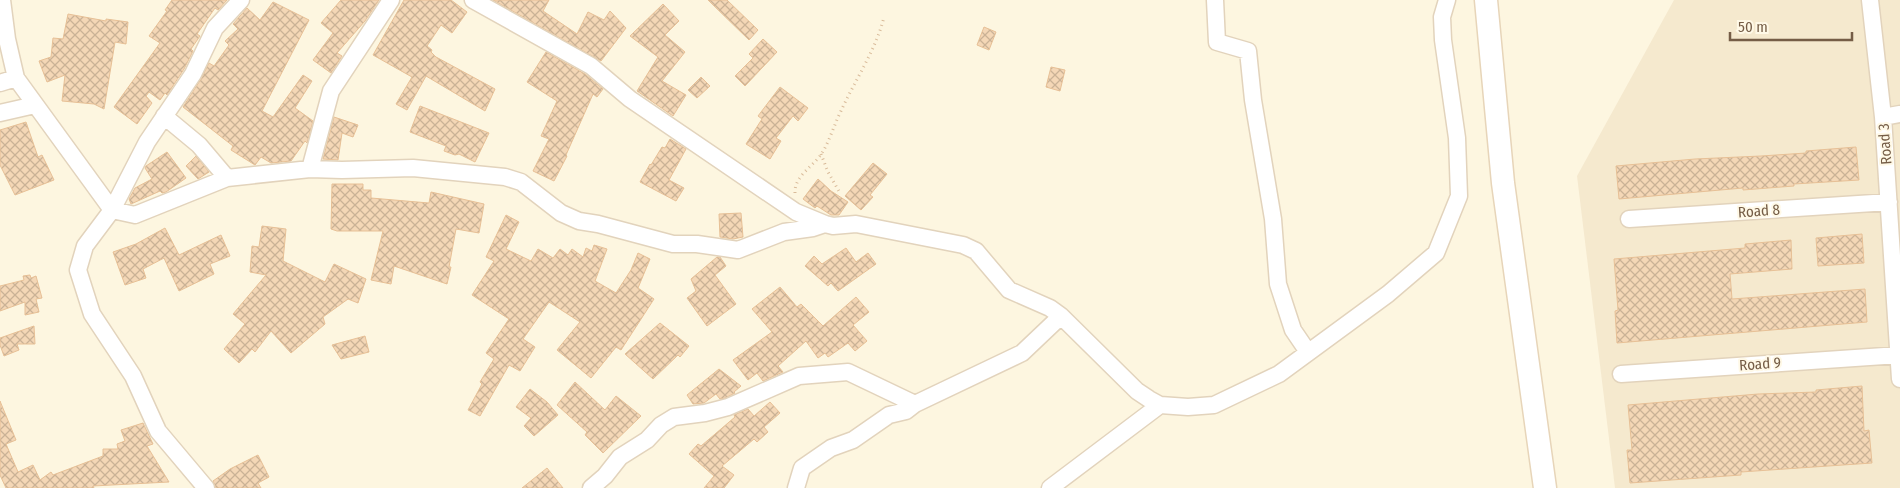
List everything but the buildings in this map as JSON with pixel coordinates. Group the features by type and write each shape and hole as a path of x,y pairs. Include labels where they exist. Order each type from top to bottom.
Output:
{"main road":[{"path":"1486,0 1503,183 1545,488"}],"street":[{"path":"2,0 7,40 16,78 112,210 135,215 228,178 310,169 413,168 505,177 521,182 561,213 579,221 598,224 673,244 697,244 738,250 784,232 813,228 825,224"},
{"path":"206,488 158,431 133,376 92,314 78,270 85,246 112,210 147,142 192,74 215,28 241,0"},
{"path":"310,169 331,90 391,0"},
{"path":"473,0 591,66 630,99 796,212 833,226 856,224 916,234 970,247 976,251 1008,290 1050,308 1061,316 1137,391 1160,406 1188,407 1214,406 1279,374 1388,294 1436,253 1459,196 1457,138 1443,40 1442,17 1446,0"},
{"path":"1215,0 1218,42 1248,51 1253,100 1273,219 1278,284 1293,330 1308,352"},
{"name":"Road 3","path":"1870,0 1883,117 1899,334 1900,379"},
{"path":"0,83 16,78"},
{"path":"0,113 35,105"},
{"path":"1883,117 1900,114"},
{"path":"164,116 199,145 228,178"},
{"name":"Road 8","path":"1628,219 1889,202"},
{"path":"796,488 802,468 831,448 853,440 889,415 906,411 915,404 1022,353 1061,316"},
{"name":"Road 9","path":"1621,374 1899,355"},
{"path":"592,488 605,476 620,457 647,440 661,425 674,417 705,413 728,407 799,376 848,372 915,404"},
{"path":"1050,488 1160,406"}],"path":[{"path":"796,212 795,188 802,174 821,154 874,43 884,17"},
{"path":"821,154 828,172 840,193"}],"shaded area":[{"path":"1674,0 1900,0 1900,488 1615,488 1577,176"}]}
